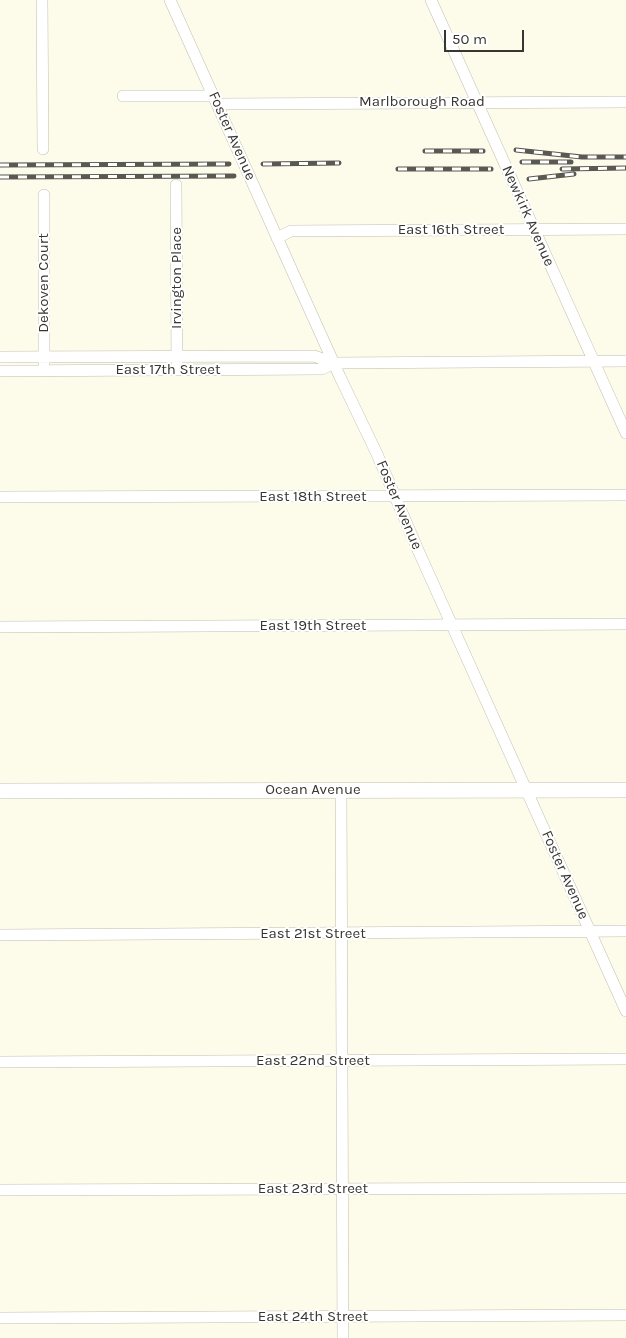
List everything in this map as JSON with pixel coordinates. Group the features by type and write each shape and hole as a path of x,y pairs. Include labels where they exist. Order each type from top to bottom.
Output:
{"main road":[{"name":"Ocean Avenue","path":"0,791 626,790"}],"street":[{"path":"42,0 43,149"},
{"name":"Foster Avenue","path":"170,0 396,496 626,1011"},
{"name":"Newkirk Avenue","path":"431,0 626,433"},
{"name":"Marlborough Road","path":"123,96 215,100 626,102"},
{"name":"Irvington Place","path":"176,185 177,370"},
{"name":"Dekoven Court","path":"44,195 44,370"},
{"name":"East 16th Street","path":"277,238 291,231 626,229"},
{"name":"East 17th Street","path":"0,357 314,356 334,363 626,361"},
{"name":"East 17th Street","path":"0,371 322,369 334,363"},
{"name":"East 18th Street","path":"0,497 626,495"},
{"name":"East 19th Street","path":"0,627 626,624"},
{"path":"341,791 343,1338"},
{"name":"East 21st Street","path":"0,935 626,932"},
{"name":"East 22nd Street","path":"0,1062 626,1059"},
{"name":"East 23rd Street","path":"0,1190 626,1188"},
{"name":"East 24th Street","path":"0,1318 626,1315"}],"railway":[{"path":"516,150 582,157 626,157"},
{"path":"425,151 483,151"},
{"path":"522,162 571,162"},
{"path":"263,164 339,163"},
{"path":"0,165 229,164"},
{"path":"562,169 626,168"},
{"path":"398,169 491,169"},
{"path":"529,179 574,174"},
{"path":"0,177 234,176"}]}
